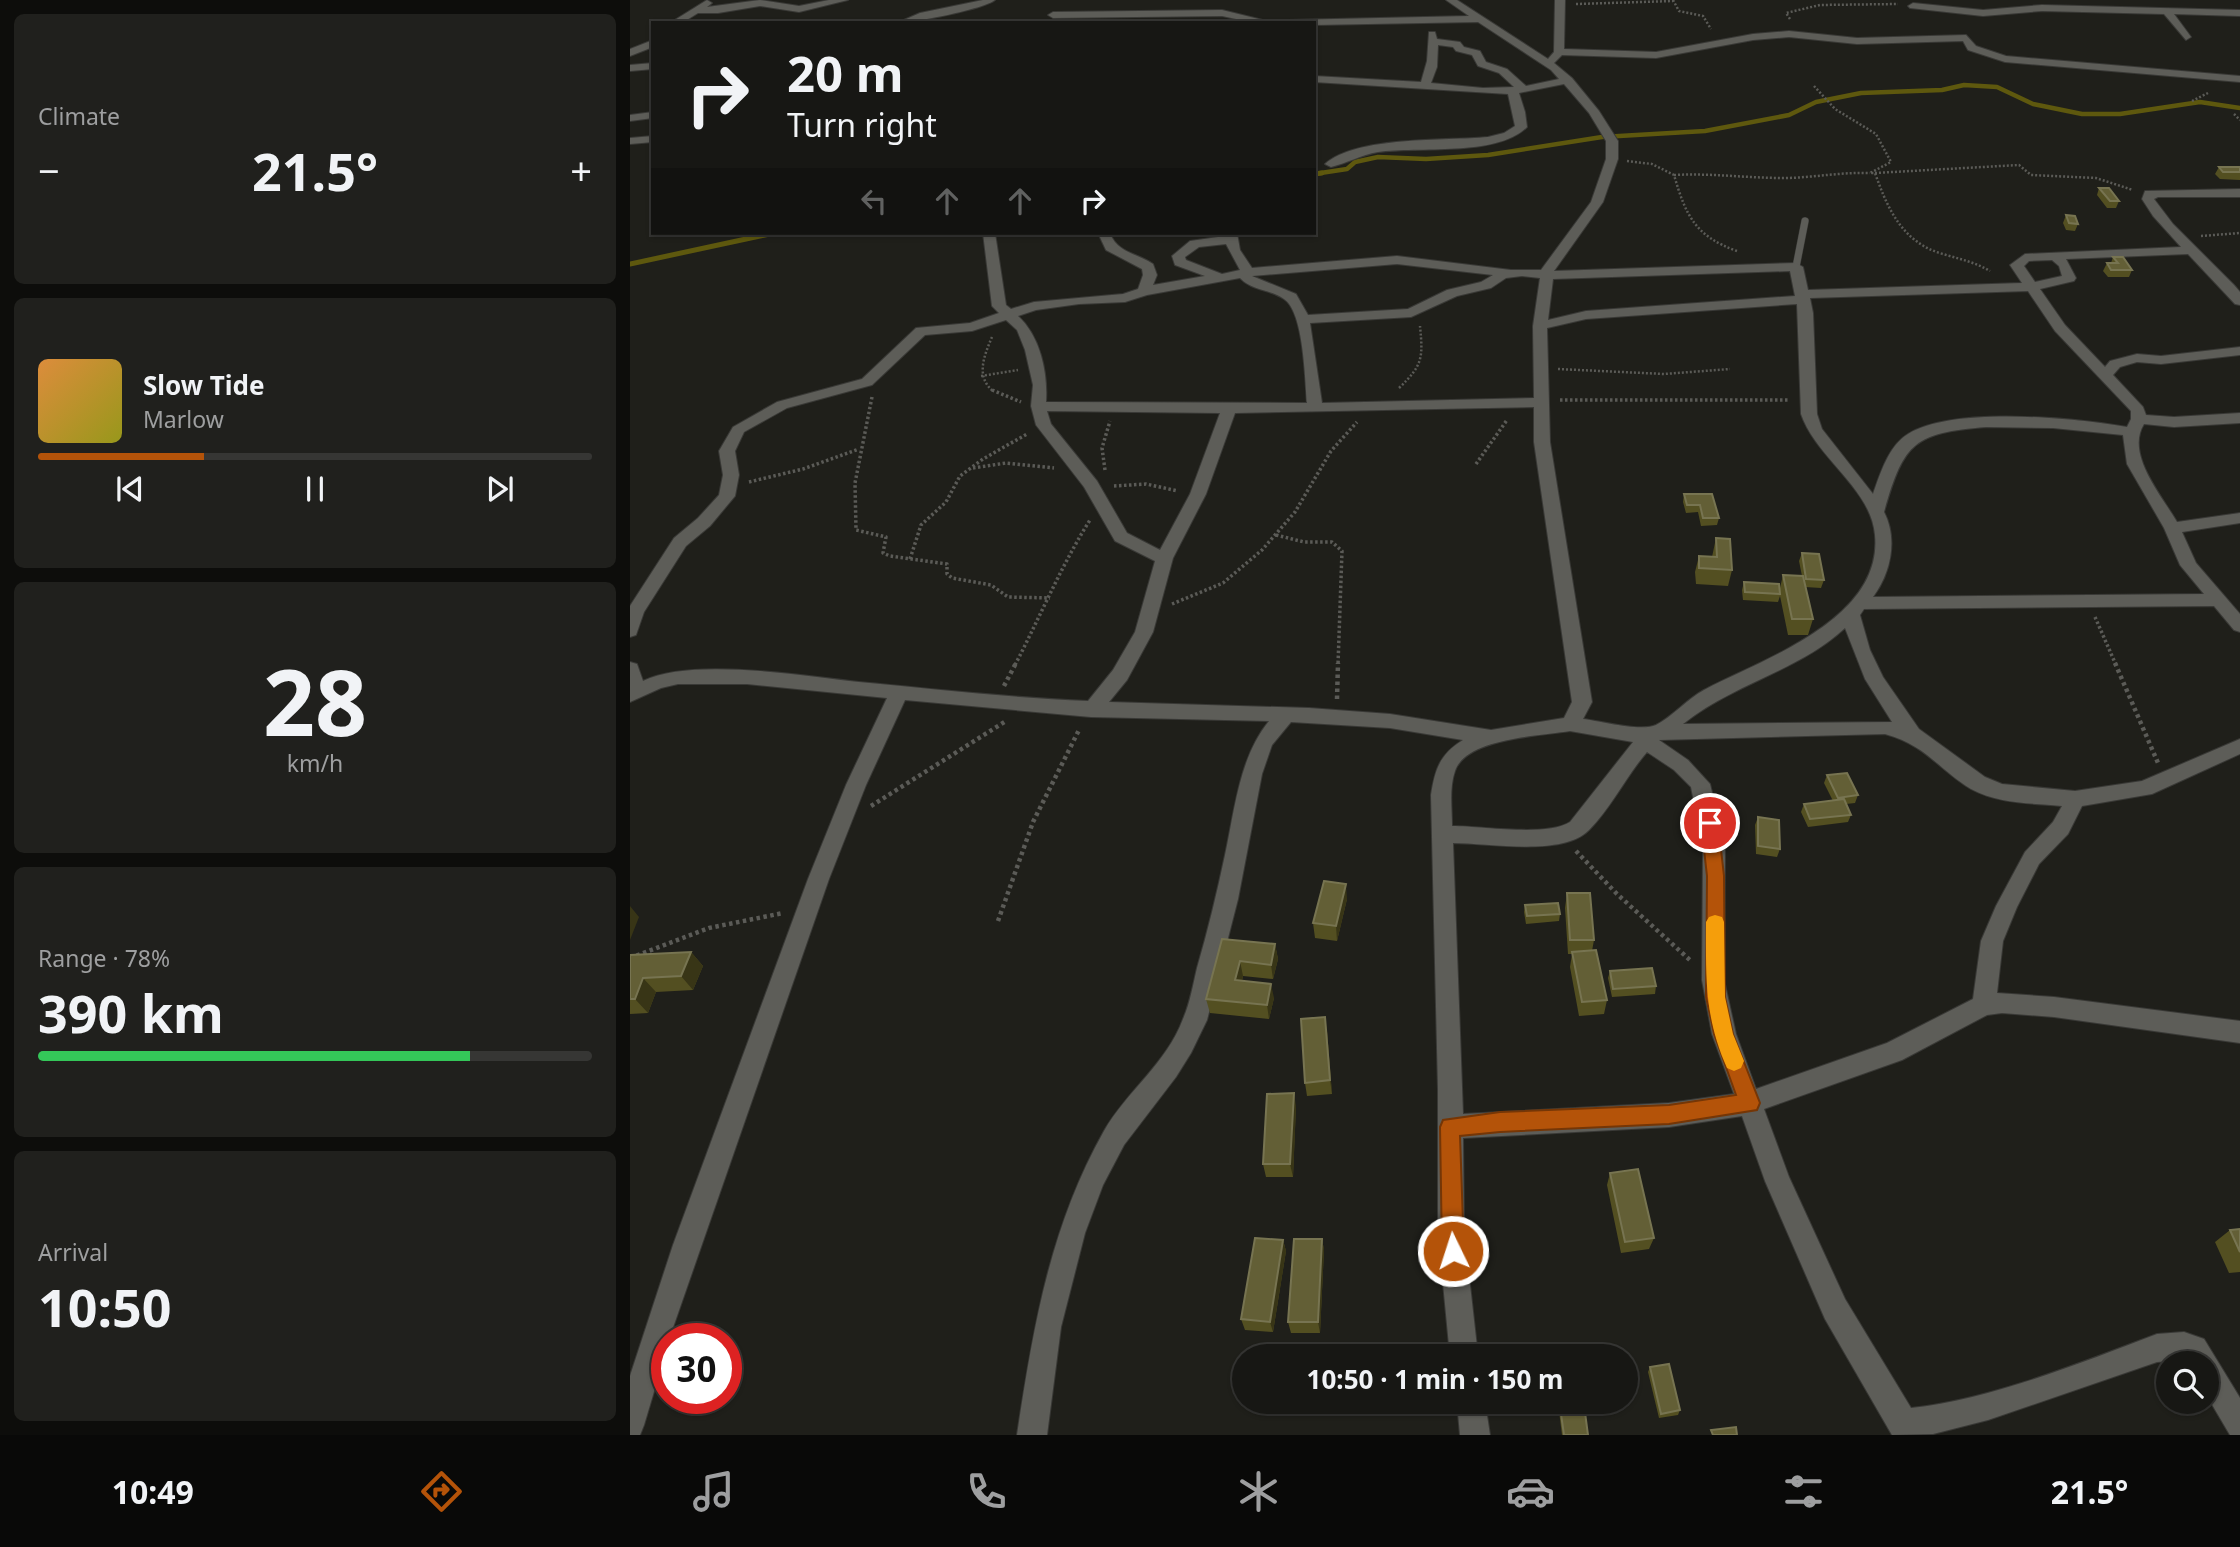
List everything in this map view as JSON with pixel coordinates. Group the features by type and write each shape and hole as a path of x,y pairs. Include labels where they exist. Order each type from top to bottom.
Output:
{"street":[{"path":"678,21 711,0"},
{"path":"697,10 718,10 760,3 799,9 843,0"},
{"path":"907,21 990,0"},
{"path":"1451,0 1548,62 1568,80 1611,145 1597,202 1553,260 1546,275 1540,326 1542,442 1582,702 1570,724"},
{"path":"1559,52 1560,2"},
{"path":"1230,14 1237,3"},
{"path":"1926,39 1916,23 1912,3 1968,12 2042,8 2240,13"},
{"path":"1059,4 1051,19 1230,14 1249,21"},
{"path":"2167,12 2186,37"},
{"path":"1316,22 1481,19"},
{"path":"1548,62 1559,52 1656,55 1688,51 1727,41 1771,36 1817,36 1857,41 1966,38 1972,48 2005,59 2240,79"},
{"path":"1331,164 1347,154 1378,147 1415,143 1459,145 1514,134 1521,127 1517,89 1503,71 1482,64 1476,53 1461,49 1451,42 1432,38 1432,68 1424,86"},
{"path":"630,53 651,44"},
{"path":"630,68 651,66"},
{"path":"1316,79 1517,89 1541,88 1568,80"},
{"path":"630,118 651,115"},
{"path":"630,141 651,139"},
{"path":"2240,193 2149,194 2152,206 2184,244 2219,275 2240,301"},
{"path":"989,235 1000,316"},
{"path":"1104,235 1105,242 1111,250 1125,253 1148,267 1150,275 1144,291"},
{"path":"1220,278 1180,262 1178,256 1195,244 1231,236 1234,250 1245,273 1257,285 1293,297 1308,340 1315,407"},
{"path":"2184,244 2025,258 2017,265 2026,288 2060,328 2132,400 2135,464 2172,528 2189,565 2240,626"},
{"path":"1540,326 1586,315 1803,296 2051,285 2068,278 2065,265 2054,255"},
{"path":"630,631 635,612 680,542 722,505 731,486 727,451 738,430 782,405 867,382 920,331 958,330 1052,303 1125,298 1144,291 1245,273 1397,260 1546,275 1796,267 1808,338 1809,414 1814,429 1875,513 1883,532 1884,547 1877,576 1856,609 1824,635 1708,697 1647,736 1584,822 1574,831 1562,835 1443,834"},
{"path":"1302,319 1400,314 1420,310 1452,293 1486,285 1508,273"},
{"path":"2219,275 2240,275"},
{"path":"1000,316 1023,328 1038,369 1038,406 1044,425 1092,483 1121,537 1164,558"},
{"path":"2106,375 2115,364 2137,358 2161,360 2240,351"},
{"path":"1038,406 1229,409 1541,402"},
{"path":"1091,710 1120,675 1144,632 1164,558 1198,494 1229,409"},
{"path":"1875,513 1883,486 1906,444 1925,432 1947,427 1996,423 2091,426 2240,418"},
{"path":"2172,528 2240,518"},
{"path":"1856,609 2218,600"},
{"path":"1856,609 1863,661 1876,687 1912,734"},
{"path":"630,669 633,692 678,677 747,677 1028,706 1286,714 1390,721 1490,736"},
{"path":"630,1425 699,1214 806,912 869,751 899,694"},
{"path":"1032,1435 1047,1327 1072,1233 1092,1179 1115,1136 1167,1069 1195,1020 1227,899 1252,774 1262,742 1286,714"},
{"path":"1463,1344 1451,1231 1441,795 1446,765 1464,745 1490,736 1570,724 1647,736 1885,727 1912,734 1979,783 2000,792 2075,799 2113,794 2167,780 2240,746"},
{"path":"1647,736 1700,784 1714,846 1713,980 1724,1034 1778,1181 1835,1309 1906,1429 1988,1406 2157,1348 2184,1346 2195,1351"},
{"path":"1984,1005 1992,941 2007,906 2032,858 2061,828 2075,799"},
{"path":"1450,1127 1500,1122 1669,1115 1749,1103 1894,1052 1984,1005 2024,1003 2240,1032"},
{"path":"2219,1390 2240,1425"},
{"path":"1472,1414 1475,1435"}],"lane":[{"path":"1796,267 1805,221"}],"path":[{"path":"1560,2 1673,0 1679,11 1703,16 1714,36 1727,41"},
{"path":"1817,36 1798,27 1786,13 1820,5 1912,3"},
{"path":"1814,86 1835,109 1879,138 1891,162 1870,173"},
{"path":"2234,114 2240,120"},
{"path":"1611,145 1674,175 1711,173 1729,178 1788,178 1836,172 1875,173 2019,164 2031,175 2096,178 2149,194"},
{"path":"1875,173 1885,204 1897,225 1912,242 1936,253 1973,261 2026,288"},
{"path":"1674,175 1682,204 1695,227 1720,246 1744,252 1769,267"},
{"path":"2184,244 2240,233"},
{"path":"1144,632 1164,609 1212,590 1227,580 1276,535 1306,497 1334,443 1420,368 1424,355 1420,310"},
{"path":"1000,316 981,376 989,391 1014,401 1038,406"},
{"path":"1540,368 1664,374 1730,369"},
{"path":"981,376 1038,369"},
{"path":"881,370 859,449 854,519 856,530 886,537 883,553 947,564 947,574 952,578 991,585 1008,597 1050,598"},
{"path":"1541,402 1580,398 1808,401"},
{"path":"1092,483 1105,468 1102,448 1111,406"},
{"path":"910,559 920,525 946,502 960,476 1044,425"},
{"path":"731,486 803,469 859,449"},
{"path":"968,469 1006,463 1023,464 1092,483 1146,484 1198,494"},
{"path":"997,703 1069,554 1102,504"},
{"path":"1276,535 1304,542 1332,542 1342,551 1337,717"},
{"path":"2089,603 2167,780"},
{"path":"841,825 1028,706"},
{"path":"998,921 1025,841 1063,756 1091,710"},
{"path":"1562,835 1587,865 1617,894 1713,980"},
{"path":"630,958 709,928 742,919 806,912"}],"building":[{"path":"2219,167 2240,167 2240,172 2223,172"},
{"path":"2099,188 2109,188 2119,201 2110,201"},
{"path":"2066,215 2075,216 2078,224 2069,223"},
{"path":"2113,257 2123,257 2132,270 2111,270 2107,263 2118,263"},
{"path":"1684,494 1712,494 1719,518 1703,518 1700,505 1687,505"},
{"path":"1716,538 1730,539 1732,570 1699,568 1699,556 1717,557"},
{"path":"1802,553 1819,554 1824,580 1806,579"},
{"path":"1783,575 1803,576 1813,619 1792,619"},
{"path":"1744,582 1779,584 1780,594 1745,592"},
{"path":"1847,773 1858,795 1838,798 1827,775"},
{"path":"1844,799 1851,815 1810,819 1804,804"},
{"path":"1758,817 1779,820 1780,849 1758,846"},
{"path":"1324,881 1346,884 1336,926 1313,923"},
{"path":"1567,893 1590,893 1594,940 1570,940"},
{"path":"1558,903 1560,914 1527,916 1525,905"},
{"path":"1222,939 1275,944 1271,965 1240,961 1235,980 1271,984 1267,1005 1206,999"},
{"path":"1596,950 1607,1000 1582,1002 1572,952"},
{"path":"691,952 681,976 643,978 635,999 630,999 630,955"},
{"path":"1652,968 1656,986 1613,989 1610,971"},
{"path":"1325,1017 1330,1080 1305,1083 1301,1019"},
{"path":"1294,1093 1290,1164 1263,1164 1267,1094"},
{"path":"1638,1169 1654,1238 1625,1242 1610,1173"},
{"path":"2240,1229 2240,1252 2230,1230"},
{"path":"1255,1238 1283,1240 1270,1322 1241,1319"},
{"path":"1294,1239 1322,1239 1318,1322 1288,1322"},
{"path":"1669,1364 1680,1410 1661,1414 1650,1367"},
{"path":"1561,1414 1585,1414 1588,1435 1564,1435"},
{"path":"1736,1427 1737,1435 1713,1435 1711,1430"}],"waterway":[{"path":"1316,174 1347,169 1355,162 1378,157 1426,159 1488,155 1602,137 1705,131 1789,115 1816,102 1861,93 1942,90 1964,85 1997,87 2033,104 2082,114 2120,114 2200,102 2240,108"},
{"path":"1316,174 1322,173"},
{"path":"630,264 765,235"}],"slow traffic":[{"path":"1715,922 1715,997 1734,1061"}],"route":[{"path":"1453,1251 1450,1127 1500,1122 1669,1115 1749,1103 1724,1034 1715,997 1713,980 1716,876 1710,823"}]}
